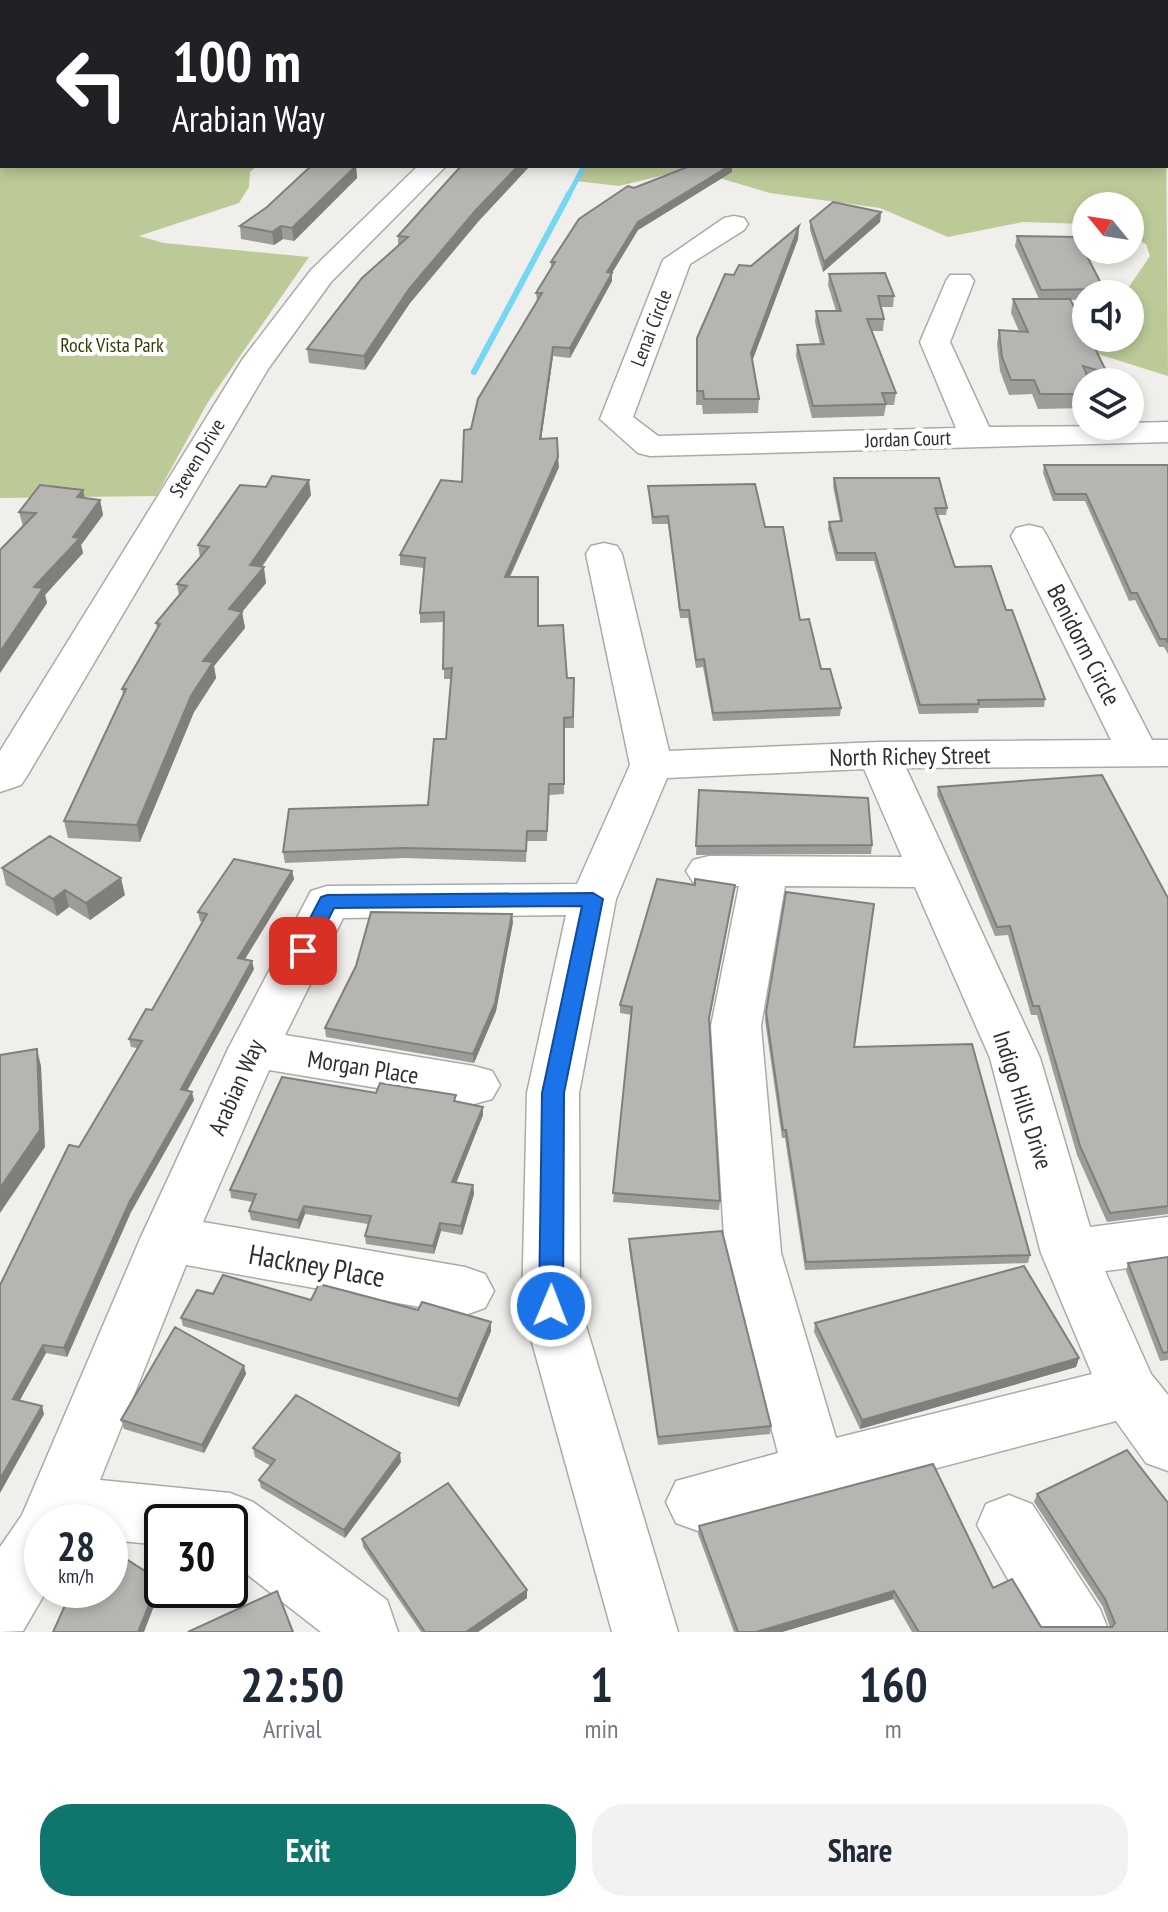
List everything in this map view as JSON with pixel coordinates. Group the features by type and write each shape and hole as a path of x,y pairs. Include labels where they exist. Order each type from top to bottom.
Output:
{"street":[{"name":"Steven Drive","path":"0,779 6,776 253,367 321,276 431,168"},
{"name":"Lenai Circle","path":"649,445 616,419 671,274 677,260 734,224"},
{"path":"960,281 935,342 977,437"},
{"name":"Jordan Court","path":"649,445 1168,432"},
{"name":"Benidorm Circle","path":"1029,536 1154,754"},
{"path":"604,554 651,765 593,899 553,1093 551,1306 645,1632"},
{"name":"North Richey Street","path":"651,765 879,755 1154,754"},
{"name":"Indigo Hills Drive","path":"879,755 1015,1058 1069,1253 1129,1391 1168,1443"},
{"path":"709,871 932,872"},
{"path":"765,872 736,1026 753,1253 814,1470"},
{"name":"Arabian Way","path":"58,1504 168,1239 253,1049 327,902 593,899"},
{"name":"Morgan Place","path":"253,1049 474,1085"},
{"name":"Hackney Place","path":"168,1239 465,1291"},
{"path":"1069,1253 1168,1240"},
{"path":"698,1502 1129,1391"},
{"path":"1009,1525 1076,1632"},
{"path":"248,1537 363,1623 365,1632"},
{"name":"Arabian Way","path":"0,1608 24,1568"}],"green space":[{"name":"Rock Vista Park","path":"0,168 255,168 250,172 249,187 239,203 139,236 164,243 309,257 208,402 156,496 0,498"},
{"path":"583,168 1166,168 1168,376 1091,352 1144,352 1144,280 1134,280 1150,256 1144,243 1144,192 1072,192 1072,224 1023,222 948,237 880,208 770,193 689,169 619,186 576,181"}],"building":[{"path":"309,168 354,168 292,228 281,226 272,232 240,226 267,207"},
{"path":"459,168 516,168 409,289 364,356 307,349 362,278 408,237 398,236"},
{"path":"685,168 726,168 638,222 607,272 612,273 570,348 553,347 540,439 557,438 558,457 505,577 538,577 538,626 563,625 567,678 574,678 573,717 564,718 564,784 549,784 547,831 527,831 526,851 404,848 283,852 289,809 428,805 434,739 446,739 452,668 443,669 444,612 420,613 425,558 400,555 441,480 462,482 464,430 471,429 478,399 542,293 536,293 555,262 551,262 579,219 628,186 634,188"},
{"path":"833,202 881,212 824,262 810,221"},
{"path":"799,226 751,353 759,399 704,399 703,391 697,391 697,338 725,274 734,275 739,265 751,266"},
{"path":"1017,236 1072,237 1072,264 1091,264 1099,280 1072,280 1072,290 1041,290"},
{"path":"885,273 894,296 878,296 884,319 867,319 896,393 882,393 886,404 813,406 797,345 824,344 816,311 841,311 829,274"},
{"path":"1013,299 1070,299 1072,352 1097,352 1105,368 1072,368 1072,394 1040,394 1034,380 1011,380 1002,357 999,330 1028,332"},
{"path":"1044,465 1168,465 1168,643 1166,639 1160,639 1137,593 1131,593 1086,494 1055,494"},
{"path":"272,476 309,480 250,565 264,567 229,609 242,612 203,661 213,662 191,696 137,825 64,821 126,689 122,689 160,624 156,623 187,586 177,584 209,547 198,545 240,485 266,487"},
{"path":"834,478 939,478 947,508 935,508 955,567 991,566 1006,610 1012,610 1045,699 920,705 875,553 837,553 829,522 842,521"},
{"path":"755,484 765,527 783,527 800,620 809,619 821,669 830,669 841,708 713,713 704,659 696,660 689,610 680,610 668,516 653,517 648,486"},
{"path":"40,485 83,490 77,497 100,500 73,537 80,538 34,587 43,588 0,652 0,550 36,513 19,512"},
{"path":"1102,775 1168,898 1168,1206 1110,1213 1080,1146 1039,1006 1033,1006 1010,926 997,927 938,787"},
{"path":"699,790 868,798 872,845 696,846"},
{"path":"50,836 121,878 86,903 65,890 53,899 2,868"},
{"path":"234,859 292,871 238,958 252,961 181,1089 192,1092 129,1203 64,1348 43,1345 13,1399 42,1406 0,1479 0,1285 69,1145 79,1147 142,1041 129,1039 146,1009 152,1010 207,914 198,912"},
{"path":"657,879 695,885 695,879 735,885 709,1018 720,1201 613,1193 632,1007 620,1005"},
{"path":"786,892 874,904 854,1047 972,1044 1030,1255 806,1262 766,1012"},
{"path":"371,912 512,914 495,1003 473,1054 325,1028 356,966"},
{"path":"37,1049 40,1130 0,1188 0,1055"},
{"path":"282,1077 376,1093 380,1083 456,1095 454,1101 483,1107 452,1182 473,1185 461,1226 440,1223 433,1246 365,1236 371,1216 304,1206 298,1220 249,1211 256,1194 230,1190"},
{"path":"722,1231 771,1426 658,1437 629,1239"},
{"path":"1168,1257 1168,1352 1163,1353 1128,1263"},
{"path":"1024,1266 1079,1358 862,1420 815,1323"},
{"path":"223,1275 311,1300 319,1284 418,1310 422,1302 491,1322 458,1399 181,1318 197,1290 213,1294"},
{"path":"175,1327 244,1366 202,1445 121,1420"},
{"path":"296,1395 400,1453 344,1530 259,1480 275,1460 253,1448"},
{"path":"1127,1450 1168,1503 1168,1632 919,1632 894,1591 756,1632 738,1632 699,1526 933,1464 993,1588 1012,1579 1041,1627 1112,1627 1115,1623 1105,1599 1037,1494"},
{"path":"448,1483 527,1590 466,1632 425,1632 362,1539"},
{"path":"128,1560 144,1570 144,1608 148,1608 138,1632 53,1632 64,1608 128,1608"},
{"path":"277,1591 293,1632 188,1632 240,1608 248,1608 248,1604"}],"waterway":[{"path":"568,196 583,168"},
{"path":"474,372 569,194"}],"route":[{"path":"303,951 327,902 593,899 553,1093 551,1306"}]}
